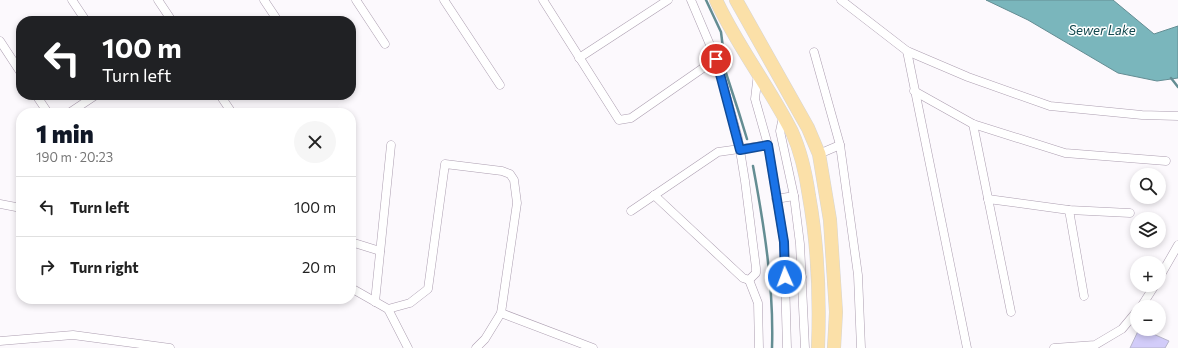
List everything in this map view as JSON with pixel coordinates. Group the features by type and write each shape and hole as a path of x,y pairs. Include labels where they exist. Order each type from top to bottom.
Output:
{"main road":[{"path":"716,0 732,30 784,117 805,170 814,227 819,310 818,348"},
{"path":"736,0 804,122 820,154 830,220 836,312 834,348"}],"street":[{"path":"72,0 83,16"},
{"path":"158,0 169,16"},
{"path":"264,0 275,16"},
{"path":"356,0 385,44"},
{"path":"444,0 500,85"},
{"path":"543,0 620,120 631,118 716,59"},
{"path":"580,58 668,0"},
{"path":"691,0 716,59 740,150 746,181 756,268 756,273 749,280"},
{"path":"841,0 907,52 968,77 1050,106 1142,115 1178,116"},
{"path":"0,41 16,65"},
{"path":"814,52 840,145 858,275 861,348"},
{"path":"907,52 967,348"},
{"path":"758,72 755,99 768,145 784,242 787,348"},
{"path":"914,91 973,124 1066,153 1166,161"},
{"path":"76,108 88,100"},
{"path":"784,117 780,131 794,196 800,244 806,348"},
{"path":"973,124 1011,312"},
{"path":"375,302 391,145"},
{"path":"631,211 718,152 768,145"},
{"path":"820,154 840,145"},
{"path":"388,309 410,303 428,289 445,164 502,171 510,174 514,180 517,203 501,313 485,339 476,348"},
{"path":"654,195 742,278 749,280"},
{"path":"776,199 794,196"},
{"path":"988,199 1069,210 1130,213"},
{"path":"0,204 16,207"},
{"path":"1069,210 1084,296"},
{"path":"356,244 380,251"},
{"path":"1166,266 1178,245"},
{"path":"785,277 802,277"},
{"path":"749,280 758,303 759,348"},
{"path":"356,291 388,309 408,348"},
{"path":"501,313 593,348"},
{"path":"1054,348 1095,345 1122,329 1130,319"},
{"path":"0,341 73,335 167,347"}],"water":[{"name":"Sewer Lake","path":"986,0 1113,0 1154,34 1178,26 1178,78 1157,81 1118,73 1028,20"}],"building":[{"path":"1136,336 1158,336 1169,341 1165,348 1130,348"}],"waterway":[{"path":"706,0 721,32 726,73 747,139"},
{"path":"1171,78 1178,87"},
{"path":"753,166 761,211 770,279 772,348"}],"route":[{"path":"716,59 740,150 768,145 784,242 785,277"}]}
